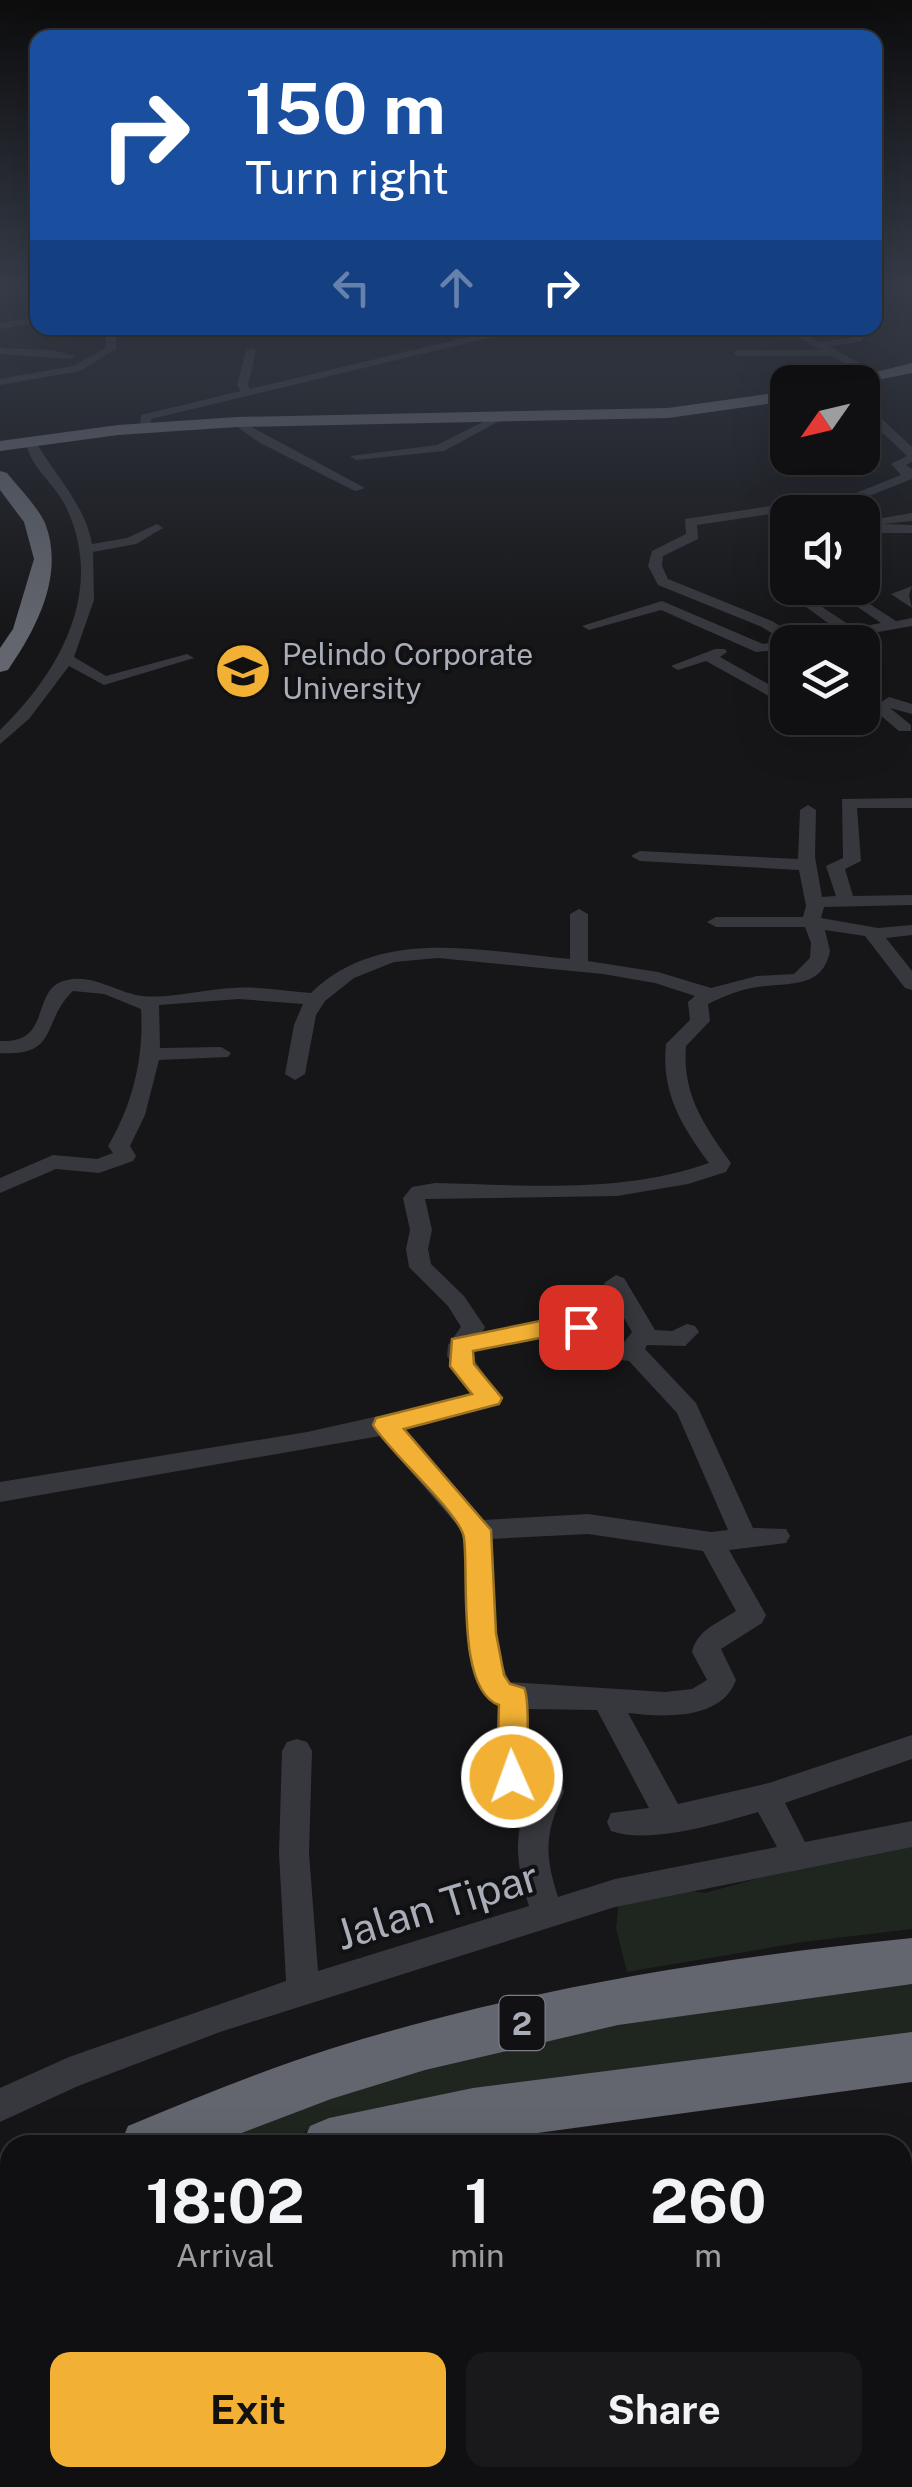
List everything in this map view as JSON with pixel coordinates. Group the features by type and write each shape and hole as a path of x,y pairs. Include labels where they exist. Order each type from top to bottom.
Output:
{"highway":[{"path":"0,443 236,422 668,413 745,402"},
{"path":"0,477 17,495 38,531 44,559 36,576 24,629 0,665"},
{"path":"3,496 26,533 30,568 36,576"},
{"name":"2","path":"171,2135 288,2086 382,2058 569,2012 650,1995 912,1961"},
{"path":"375,2135 473,2114 912,2057"}],"street":[{"path":"146,428 145,417 213,402"},
{"path":"356,456 440,448 497,419"},
{"path":"236,422 256,437 359,488"},
{"path":"860,495 910,476 896,464 912,456 880,424"},
{"path":"0,739 70,660 92,565 70,502 38,465 34,441"},
{"path":"770,510 690,522 692,536 658,554 655,566 662,582 770,626"},
{"path":"912,517 871,521 883,530 912,530"},
{"path":"87,548 130,540 157,528"},
{"path":"912,590 898,594 912,604"},
{"path":"589,626 662,605 763,649 770,648"},
{"path":"812,605 840,625"},
{"path":"862,605 893,625"},
{"path":"880,628 912,622"},
{"path":"678,666 752,643"},
{"path":"70,660 104,681 187,658"},
{"path":"711,658 770,690"},
{"path":"905,728 880,708 890,702 912,709"},
{"path":"846,900 835,866 852,861 848,804 912,804"},
{"path":"0,1492 92,1473 190,1464 385,1425 490,1398 462,1366 460,1345 473,1327 456,1301 420,1268 416,1249 420,1230 414,1198 420,1192 434,1190 588,1191 673,1180 718,1167 720,1162 684,1115 674,1080 676,1044 700,1021 698,1002 764,980 807,975 821,951 807,865 808,810"},
{"path":"640,856 807,865"},
{"path":"716,922 812,913 846,900 912,900"},
{"path":"812,913 875,934 912,930"},
{"path":"579,964 580,914"},
{"path":"875,934 910,980"},
{"path":"295,1074 305,1050 301,1025 316,999 350,972 409,953 579,964 675,981 711,995"},
{"path":"0,1046 21,1049 32,1044 43,1031 55,999 69,985 82,983 143,1001 239,993 316,999"},
{"path":"0,1186 53,1162 100,1166 122,1159 124,1154 119,1146 140,1096 150,1054 152,1011 143,1001"},
{"path":"150,1054 221,1053"},
{"path":"616,1283 640,1319 639,1344 688,1408 745,1539"},
{"path":"460,1345 573,1324 604,1350 621,1355 639,1344 678,1340 687,1332"},
{"path":"385,1425 478,1530 487,1665 496,1690 514,1696 661,1704 700,1698 720,1686 722,1680 706,1652 708,1643 752,1616 710,1542"},
{"path":"478,1530 588,1524 710,1542 777,1536"},
{"path":"514,1696 510,1728 512,1777 546,1778 549,1792 535,1816 534,1832 538,1887 550,1916"},
{"path":"604,1698 670,1818"},
{"path":"622,1822 670,1818 765,1795 912,1747"},
{"path":"296,1751 294,1853 303,1991"},
{"path":"765,1795 798,1858"},
{"name":"Jalan Tipar","path":"0,2104 176,2032 666,1879 798,1858 912,1834"}],"shaded area":[{"path":"912,1845 912,1929 803,1942 627,1972 616,1928 619,1900 659,1887 705,1893 814,1863"},
{"path":"912,1980 912,2042 328,2124 296,2135 216,2135 301,2100 595,2023"}],"place":[{"name":"Pelindo Corporate University","path":"243,671"}],"route":[{"path":"512,1777 510,1728 514,1696 496,1690 484,1652 478,1530 385,1425 490,1398 462,1366 458,1356 460,1345 573,1324 581,1327"}]}
